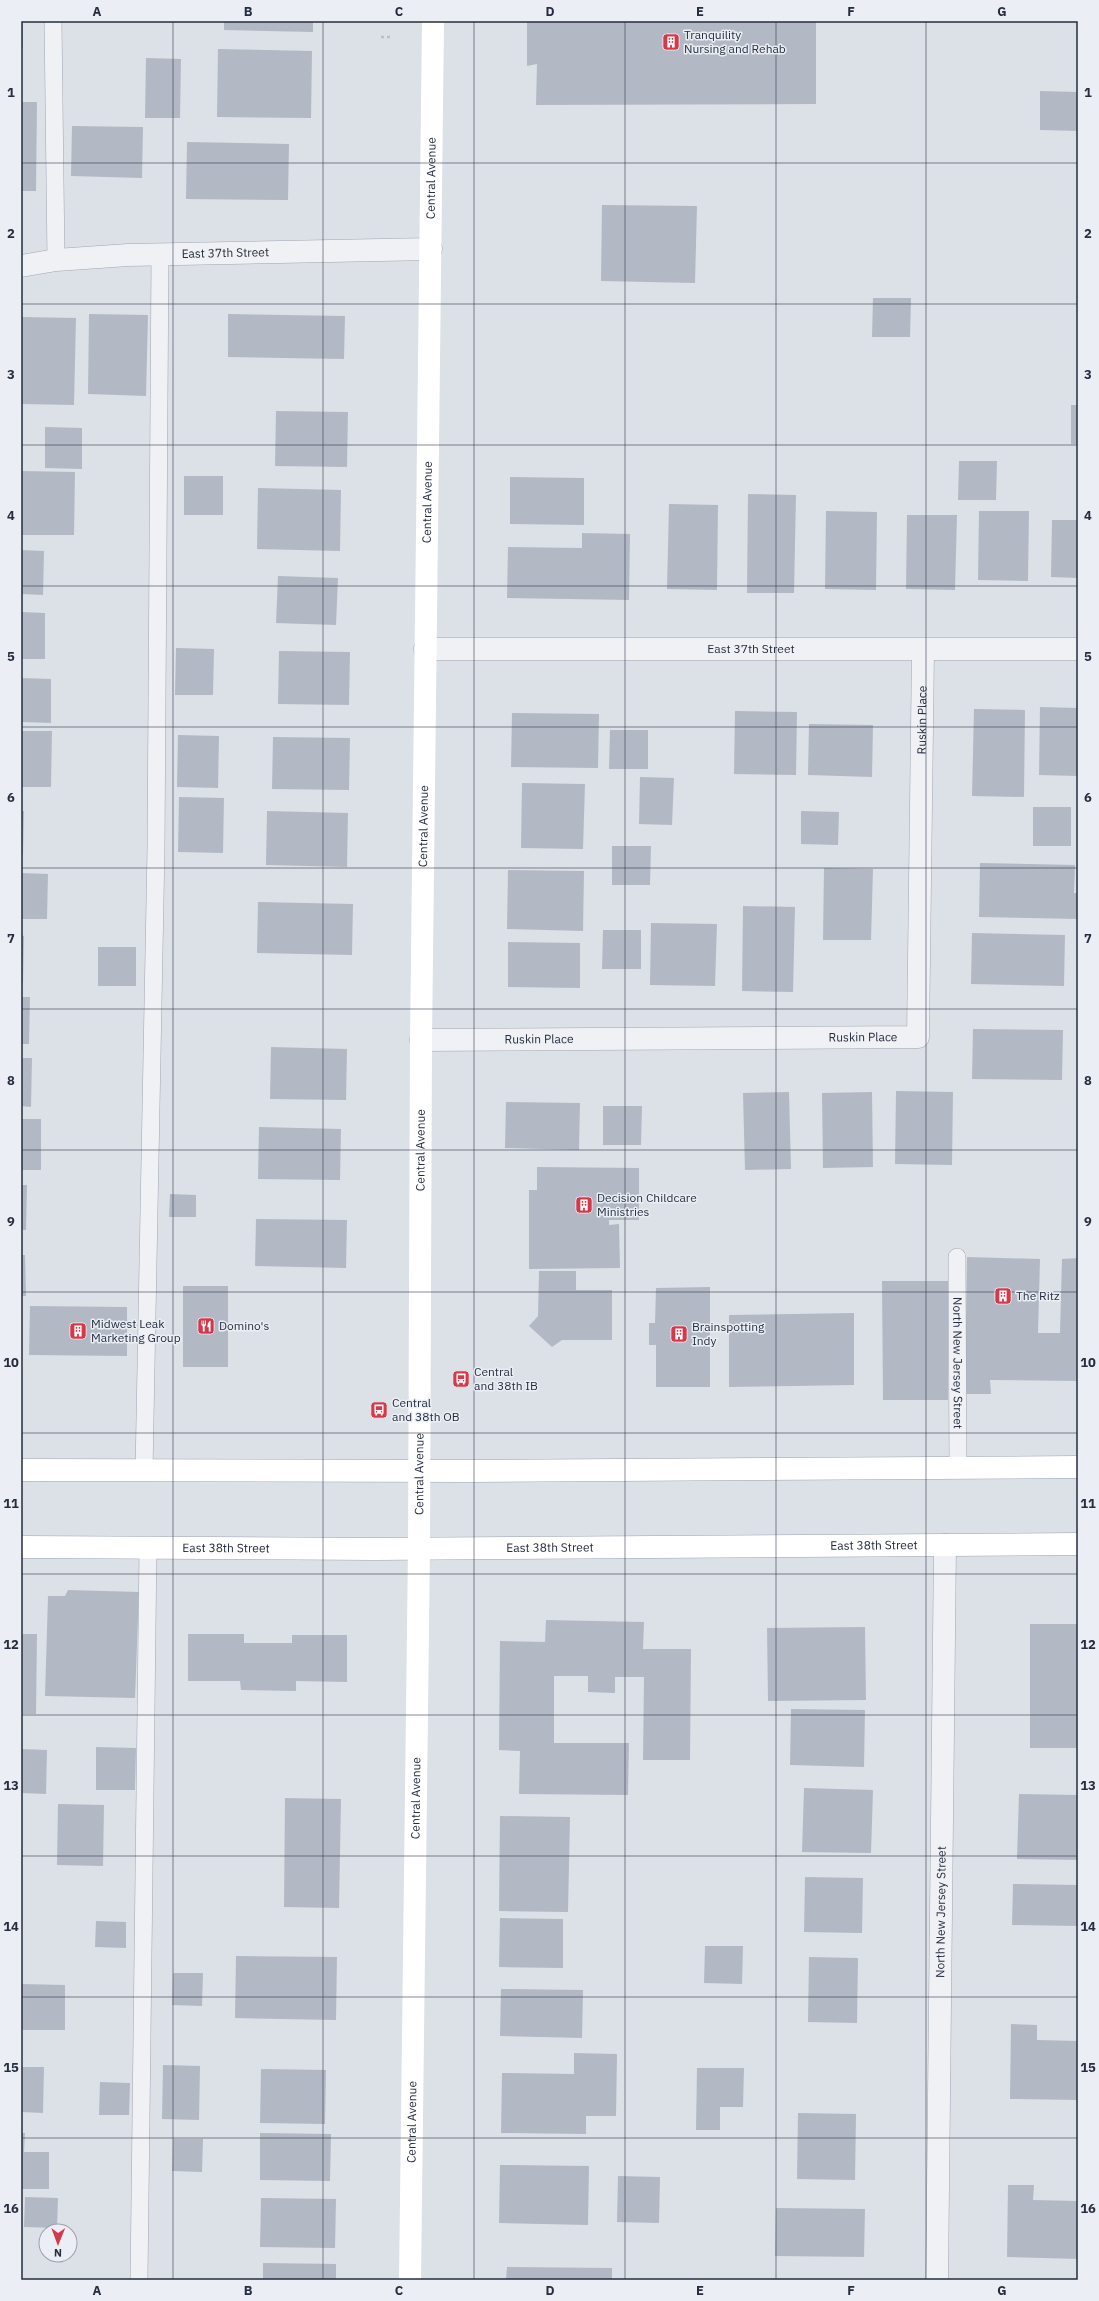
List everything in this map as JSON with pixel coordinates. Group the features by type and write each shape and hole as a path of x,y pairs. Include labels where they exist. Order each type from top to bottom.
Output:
{"main road":[{"name":"Central Avenue","path":"410,2280 419,1548 418,1471 421,1040 433,21"},
{"path":"21,1470 418,1471 1078,1467"},
{"name":"East 38th Street","path":"21,1547 419,1548 1078,1544"}],"street":[{"name":"East 37th Street","path":"21,266 56,260 160,254 431,249"},
{"name":"East 37th Street","path":"425,649 1078,649"},
{"name":"Ruskin Place","path":"421,1040 918,1037 922,650"},
{"name":"North New Jersey Street","path":"936,2280 945,1545"}],"lane":[{"path":"53,21 56,260"},
{"path":"144,1470 156,848 160,254"},
{"name":"North New Jersey Street","path":"957,1258 958,1468"},
{"path":"139,2280 148,1548"}],"path":[{"path":"381,37 392,37"}],"building":[{"path":"21,21 23,21 23,48 21,48"},
{"path":"224,21 313,21 313,32 224,30"},
{"name":"Tranquility Nursing and Rehab","path":"527,21 816,21 816,104 536,105 537,64 527,66"},
{"path":"218,49 312,51 311,118 217,117"},
{"path":"146,58 181,59 180,118 145,118"},
{"path":"1040,91 1078,92 1078,131 1040,130"},
{"path":"21,102 37,102 36,191 21,191"},
{"path":"72,126 143,127 142,178 71,176"},
{"path":"187,142 289,144 288,200 186,199"},
{"path":"602,205 697,206 695,283 601,281"},
{"path":"873,298 911,298 910,337 872,337"},
{"path":"89,314 148,315 146,396 88,394"},
{"path":"228,314 345,316 344,359 228,357"},
{"path":"22,317 76,318 74,405 21,404"},
{"path":"1071,405 1078,405 1078,444 1071,444"},
{"path":"276,411 348,412 347,467 275,466"},
{"path":"45,427 82,428 82,469 45,468"},
{"path":"959,461 997,461 996,500 958,500"},
{"path":"21,471 75,472 74,535 21,535"},
{"path":"184,476 223,476 223,515 184,515"},
{"path":"510,477 584,478 584,525 510,524"},
{"path":"258,488 341,490 340,551 257,549"},
{"path":"748,494 796,495 794,593 747,593"},
{"path":"669,504 718,505 717,590 667,589"},
{"path":"826,511 877,512 876,590 825,589"},
{"path":"979,511 1029,511 1028,581 978,580"},
{"path":"907,515 957,515 955,590 906,589"},
{"path":"1052,520 1078,520 1078,578 1051,577"},
{"path":"582,533 630,534 629,600 507,598 508,547 582,548"},
{"path":"21,550 44,551 43,595 21,594"},
{"path":"278,576 338,578 336,625 276,623"},
{"path":"21,612 45,613 45,659 21,659"},
{"path":"176,648 214,649 213,695 175,695"},
{"path":"279,651 350,652 349,705 278,704"},
{"path":"21,678 51,679 51,723 21,722"},
{"path":"1040,707 1078,708 1078,776 1039,775"},
{"path":"974,709 1025,710 1024,797 972,796"},
{"path":"735,711 797,712 796,775 734,774"},
{"path":"512,713 599,714 598,768 511,767"},
{"path":"809,724 873,725 872,777 808,775"},
{"path":"610,730 648,730 648,769 609,769"},
{"path":"21,731 52,731 51,787 21,787"},
{"path":"178,735 219,736 218,788 177,787"},
{"path":"273,737 350,738 349,790 272,789"},
{"path":"640,777 674,778 672,825 639,824"},
{"path":"522,783 585,784 583,849 521,848"},
{"path":"179,797 224,798 223,853 178,852"},
{"path":"1033,807 1071,807 1071,846 1033,846"},
{"path":"21,811 24,811 23,855 21,855"},
{"path":"267,811 348,813 347,867 266,865"},
{"path":"801,811 839,812 838,845 801,844"},
{"path":"612,846 651,846 650,885 612,885"},
{"path":"980,863 1075,865 1074,893 1078,893 1078,919 979,917"},
{"path":"824,868 873,869 871,940 823,940"},
{"path":"508,870 584,871 583,931 507,929"},
{"path":"21,873 48,874 47,919 21,919"},
{"path":"258,902 353,904 352,955 257,953"},
{"path":"743,906 795,907 793,992 742,991"},
{"path":"651,923 717,924 715,986 650,985"},
{"path":"603,930 641,930 641,969 602,969"},
{"path":"972,933 1065,935 1064,986 971,984"},
{"path":"21,935 24,936 23,983 21,983"},
{"path":"508,942 580,943 580,988 508,987"},
{"path":"98,947 136,947 136,986 98,986"},
{"path":"21,997 30,997 29,1044 21,1044"},
{"path":"973,1029 1063,1030 1062,1080 972,1079"},
{"path":"271,1047 347,1049 346,1100 270,1099"},
{"path":"21,1058 32,1058 31,1107 21,1106"},
{"path":"896,1091 953,1092 952,1165 895,1164"},
{"path":"789,1092 791,1169 745,1170 743,1093"},
{"path":"872,1092 873,1167 823,1168 822,1093"},
{"path":"506,1102 580,1103 579,1150 505,1148"},
{"path":"603,1106 642,1106 641,1145 603,1145"},
{"path":"21,1119 41,1119 41,1170 21,1170"},
{"path":"259,1127 341,1129 340,1180 258,1179"},
{"name":"Decision Childcare Ministries","path":"537,1167 639,1168 639,1220 609,1220 609,1225 619,1224 620,1268 529,1269 529,1190 537,1190"},
{"path":"21,1185 27,1185 26,1230 21,1230"},
{"path":"170,1194 196,1195 196,1217 169,1217"},
{"path":"256,1219 347,1220 346,1268 255,1266"},
{"path":"21,1255 25,1255 26,1296 21,1296"},
{"name":"The Ritz","path":"967,1257 1040,1259 1038,1333 1060,1333 1062,1259 1078,1258 1078,1381 990,1380 991,1394 965,1394"},
{"path":"539,1271 576,1271 576,1290 612,1290 612,1340 562,1340 552,1347 529,1326 538,1316"},
{"path":"882,1281 948,1281 948,1400 883,1400"},
{"name":"Domino's","path":"183,1286 228,1286 228,1367 183,1367"},
{"name":"Brainspotting Indy","path":"710,1287 710,1387 656,1387 656,1345 649,1345 649,1323 655,1323 656,1288"},
{"name":"Midwest Leak Marketing Group","path":"30,1306 127,1307 127,1356 29,1355"},
{"path":"854,1313 854,1385 729,1387 729,1315"},
{"path":"68,1590 139,1592 135,1698 45,1696 48,1596 65,1596"},
{"path":"546,1620 644,1622 643,1649 691,1649 690,1760 643,1760 644,1677 615,1677 615,1693 588,1692 588,1676 554,1676 554,1743 629,1743 628,1795 519,1794 520,1751 499,1750 500,1641 545,1642"},
{"path":"1030,1624 1078,1624 1078,1748 1030,1748"},
{"path":"865,1627 866,1700 768,1701 767,1628"},
{"path":"21,1634 37,1634 36,1714 21,1714"},
{"path":"188,1634 244,1634 244,1643 292,1643 292,1635 347,1635 347,1682 296,1681 296,1691 241,1690 240,1681 188,1681"},
{"path":"791,1709 865,1710 864,1767 790,1765"},
{"path":"96,1747 136,1748 135,1790 96,1790"},
{"path":"21,1749 47,1750 46,1794 21,1793"},
{"path":"804,1788 873,1790 871,1853 802,1852"},
{"path":"1019,1794 1078,1795 1078,1860 1017,1859"},
{"path":"285,1798 341,1799 339,1908 284,1907"},
{"path":"58,1804 104,1805 103,1866 57,1865"},
{"path":"500,1816 570,1817 568,1912 499,1911"},
{"path":"805,1877 863,1878 862,1933 804,1932"},
{"path":"1013,1884 1078,1885 1078,1926 1012,1925"},
{"path":"500,1918 563,1919 563,1968 499,1967"},
{"path":"96,1921 126,1922 126,1948 95,1947"},
{"path":"705,1946 743,1946 742,1984 704,1983"},
{"path":"236,1956 337,1957 336,2020 235,2018"},
{"path":"809,1957 858,1958 857,2023 808,2022"},
{"path":"173,1973 203,1973 202,2006 172,2005"},
{"path":"21,1984 65,1985 65,2030 21,2030"},
{"path":"501,1989 583,1990 582,2038 500,2036"},
{"path":"1011,2024 1037,2025 1037,2040 1078,2041 1078,2100 1010,2099"},
{"path":"574,2053 617,2054 616,2116 586,2116 586,2134 501,2133 502,2073 574,2074"},
{"path":"163,2065 200,2066 199,2120 162,2119"},
{"path":"21,2067 44,2067 43,2113 21,2112"},
{"path":"697,2068 744,2068 743,2107 720,2107 720,2130 696,2130"},
{"path":"261,2069 326,2070 325,2124 260,2123"},
{"path":"100,2082 130,2083 129,2115 99,2115"},
{"path":"798,2113 856,2114 855,2180 797,2179"},
{"path":"21,2133 25,2133 24,2152 49,2152 49,2189 21,2189"},
{"path":"260,2133 331,2134 330,2181 260,2180"},
{"path":"173,2139 203,2139 202,2172 172,2171"},
{"path":"500,2165 589,2166 588,2225 499,2223"},
{"path":"618,2176 660,2177 659,2223 617,2222"},
{"path":"1008,2185 1034,2185 1033,2200 1078,2201 1078,2259 1007,2257"},
{"path":"25,2197 58,2198 57,2223 38,2223 38,2227 24,2227"},
{"path":"261,2198 336,2199 335,2248 260,2247"},
{"path":"776,2208 865,2209 864,2257 775,2256"},
{"path":"263,2263 336,2264 336,2280 263,2280"},
{"path":"507,2267 612,2268 612,2280 506,2280"}],"place":[{"name":"Tranquility Nursing and Rehab","path":"671,42"},
{"name":"Decision Childcare Ministries","path":"584,1205"},
{"name":"The Ritz","path":"1003,1296"},
{"name":"Domino's","path":"206,1326"},
{"name":"Midwest Leak Marketing Group","path":"78,1331"},
{"name":"Brainspotting Indy","path":"679,1334"},
{"name":"Central and 38th IB","path":"461,1379"},
{"name":"Central and 38th OB","path":"379,1410"}]}
